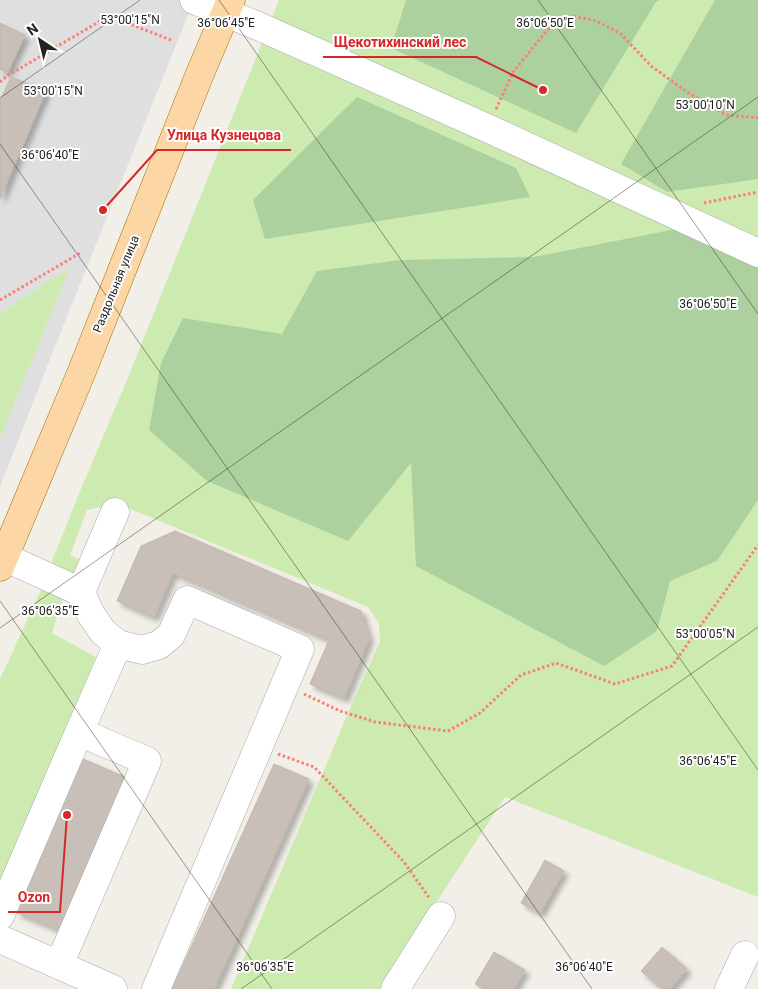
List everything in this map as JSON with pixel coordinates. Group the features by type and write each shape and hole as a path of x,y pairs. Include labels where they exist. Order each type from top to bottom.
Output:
{"main road":[{"name":"Раздольная улица","path":"2,562 86,362 228,6"}],"street":[{"path":"194,0 228,6 258,26 487,128 758,253"},
{"path":"81,592 115,512"},
{"path":"2,562 81,592 90,613 103,632 118,644 142,650 159,645 171,635 187,600 300,648 156,989"},
{"path":"0,916 118,644"},
{"path":"59,965 148,761 79,732"},
{"path":"395,989 441,916"},
{"path":"0,938 114,989"},
{"path":"729,989 745,955"}],"path":[{"path":"487,128 514,72 549,28 573,16 596,21 620,33 650,66 687,92 726,115 758,118"},
{"path":"0,82 102,20 117,19 171,40"},
{"path":"703,203 758,192"},
{"path":"0,300 82,252"},
{"path":"284,685 340,711 375,722 448,730 480,713 521,675 556,664 615,684 672,666 758,545"},
{"path":"258,747 314,767 404,862 441,916"}],"shaded area":[{"path":"0,0 194,0 0,487"}],"green space":[{"path":"279,0 758,0 758,897 505,797 380,989 231,989 380,642 379,624 368,607 118,504 87,510 70,555 82,561 76,579 50,566 127,380"},
{"path":"406,0 660,0 656,2 576,133 391,48"},
{"path":"715,0 758,0 758,179 667,192 621,164"},
{"path":"357,97 516,168 530,197 265,239 253,200"},
{"path":"676,229 758,268 758,500 717,561 670,581 657,631 604,666 416,566 411,463 348,541 207,481 149,430 161,363 183,318 282,334 317,271 400,260 534,257"},
{"path":"70,267 0,438 0,313"},
{"path":"41,590 63,598 52,633 96,657 0,889 0,679"}],"building":[{"path":"0,23 25,35 8,72 0,69"},
{"path":"11,77 46,91 0,199 0,101"},
{"path":"175,531 361,611 369,639 344,698 310,684 329,640 173,573 154,617 117,601 141,546"},
{"path":"81,758 125,777 59,930 16,912"},
{"path":"274,764 309,779 214,989 172,989"},
{"path":"545,860 564,871 540,913 521,903"},
{"path":"662,947 687,969 670,989 662,989 641,971"},
{"path":"494,952 525,970 514,989 484,989 475,984"}],"place":[{"name":"Щекотихинский лес","path":"543,90"},
{"name":"Улица Кузнецова","path":"103,210"},
{"name":"Ozon","path":"67,815"}]}
